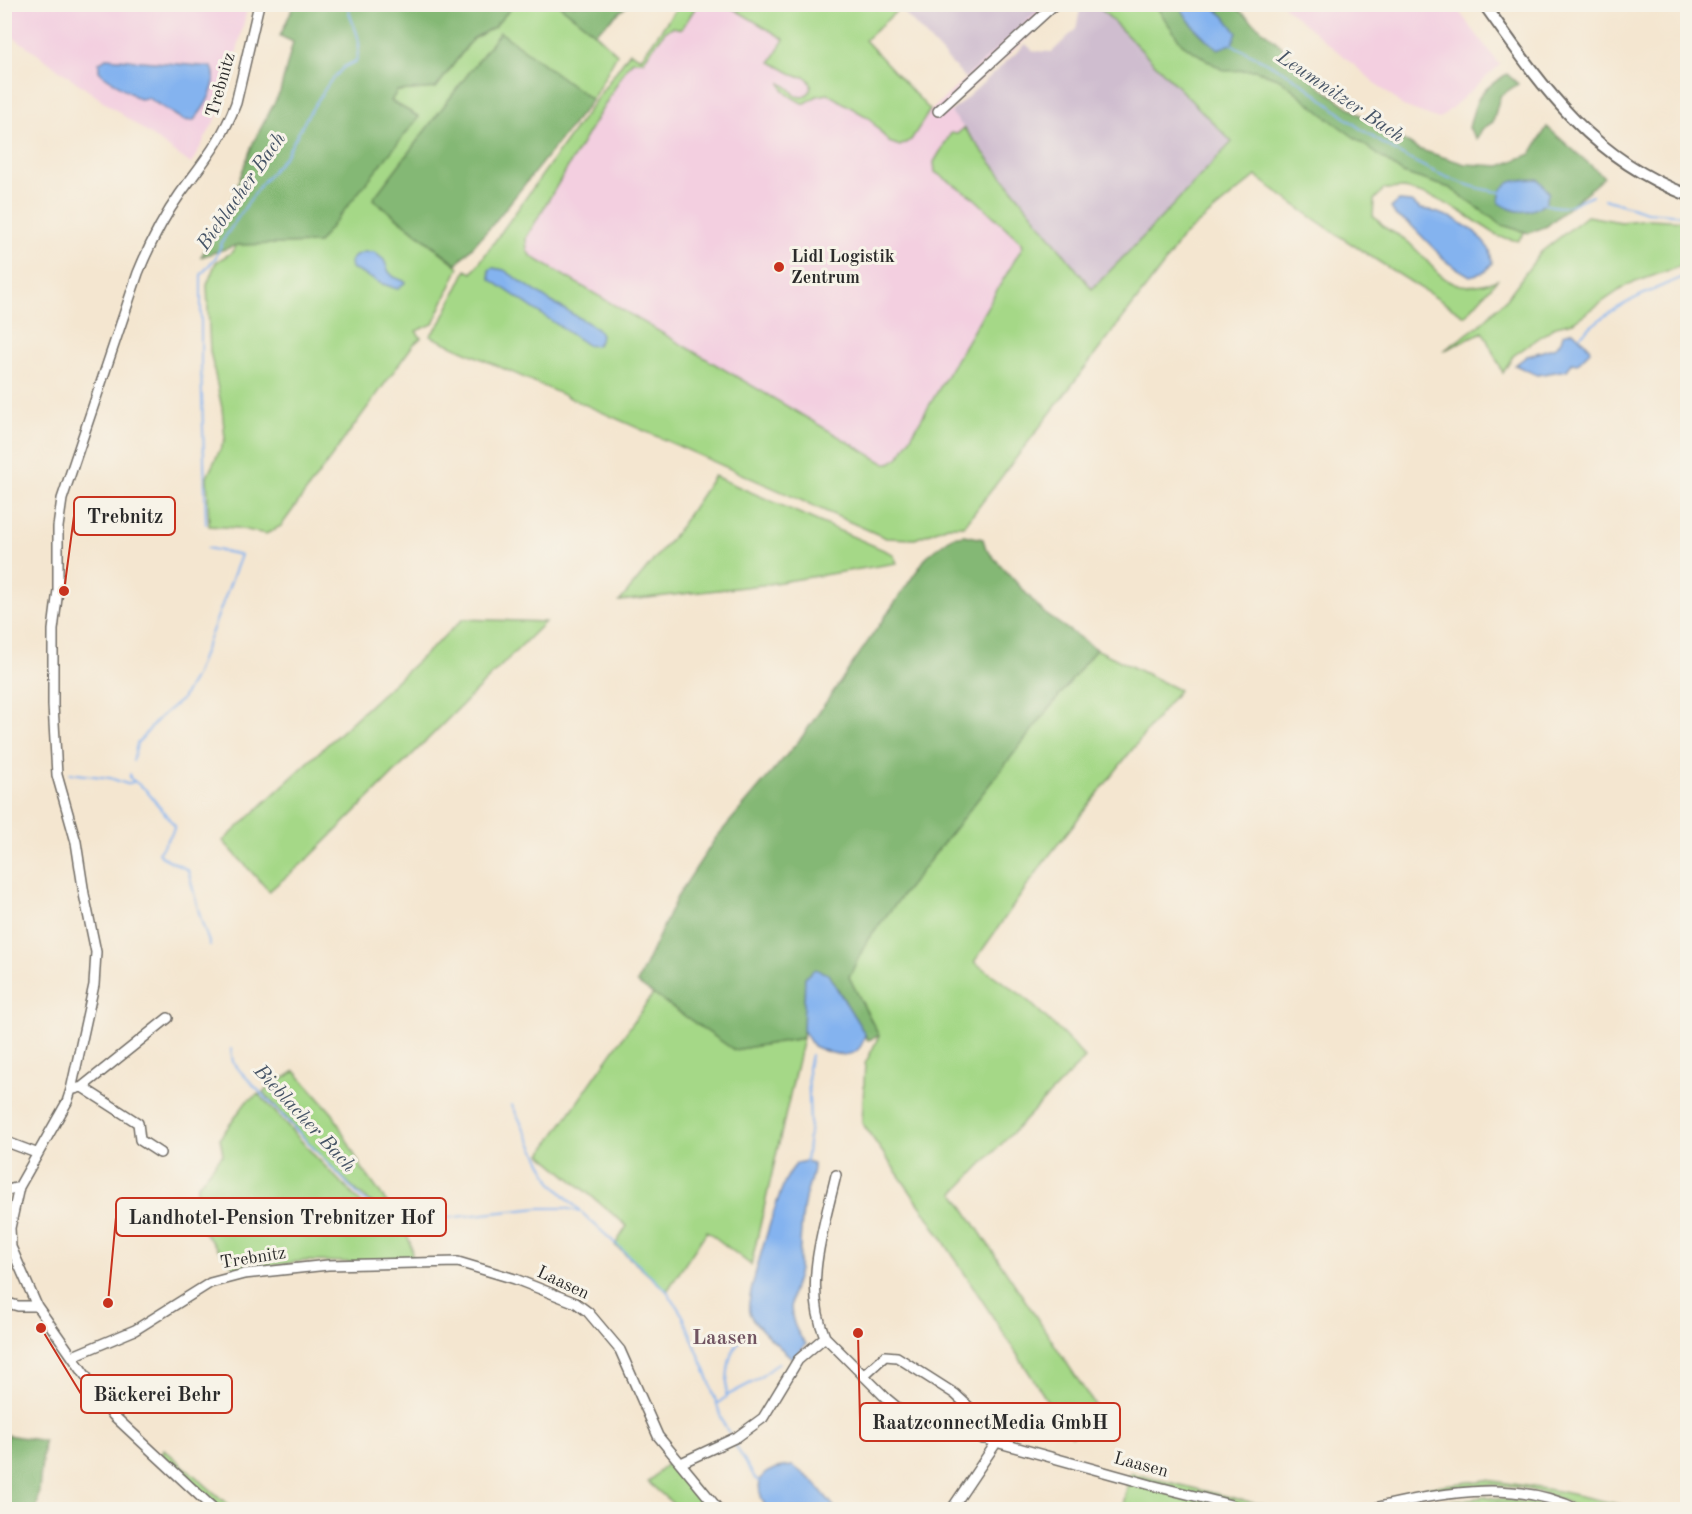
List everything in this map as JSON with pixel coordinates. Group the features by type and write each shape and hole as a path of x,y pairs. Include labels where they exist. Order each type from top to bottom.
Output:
{"main road":[{"path":"1484,4 1539,80 1564,111 1586,133 1628,166 1652,180 1688,195"}],"street":[{"name":"Trebnitz","path":"19,1187 36,1153 67,1102 94,986 96,952 76,842 57,775 52,705 53,630 58,590 58,527 62,499 134,283 149,248 178,196 219,142 230,119 236,103 259,4"},
{"path":"938,111 1055,4"},
{"path":"71,1090 82,1087 168,1018"},
{"path":"82,1087 138,1123 140,1140 160,1153"},
{"path":"4,1141 36,1153"},
{"name":"Laasen","path":"836,1175 817,1255 815,1286 818,1321 825,1337 887,1399 910,1418 1151,1485 1247,1508"},
{"path":"4,1191 19,1187 10,1228 11,1247 37,1306 113,1415 215,1509"},
{"name":"Laasen","path":"384,1265 458,1262 515,1279 576,1303 588,1312 620,1350 658,1436 668,1451 681,1463 719,1509"},
{"name":"Trebnitz","path":"73,1356 135,1330 210,1283 265,1271 328,1265 384,1265"},
{"path":"4,1302 37,1306"},
{"path":"681,1463 737,1437 763,1418 798,1360 825,1337"},
{"path":"863,1376 885,1356 897,1357 955,1394 969,1407 980,1422 983,1439"},
{"path":"951,1509 996,1443"},
{"path":"1366,1509 1466,1491 1530,1494 1579,1509"}],"shaded area":[{"path":"5,5 248,5 225,102 191,164 5,31"},
{"path":"679,5 781,5 908,132 966,78 897,5 1064,5 949,108 1092,289 944,516 472,273 630,52 641,58"},
{"path":"897,5 1044,5 965,78"},
{"path":"1081,5 1097,5 1232,142 1092,289 951,112 1026,44 1033,51 1052,52 1076,29"},
{"path":"1282,5 1454,5 1500,65 1439,119 1403,106"}],"green space":[{"path":"294,5 514,5 494,27 472,39 436,88 397,91 391,101 419,117 318,243 237,245 201,257 231,201 253,143 280,92 293,42 280,36"},
{"path":"514,5 559,5 595,33 617,54 592,100 500,32 373,199 459,267 433,324 416,331 421,338 413,345 281,526 266,534 237,528 209,526 207,477 225,439 222,408 210,351 207,285 216,262 231,253 237,245 318,243 418,116 391,101 397,91 436,88 472,40 494,27"},
{"path":"559,5 628,5 595,33"},
{"path":"679,5 697,5 682,29 672,27 664,33 643,61 633,61 627,67 526,238 527,251 532,257 884,463 890,463 899,457 1023,246 974,198 935,172 934,162 951,133 957,134 964,128 1092,289 1232,142 1097,5 1155,5 1224,70 1255,70 1280,79 1403,173 1450,188 1502,225 1525,232 1518,241 1500,237 1435,198 1404,188 1384,189 1374,200 1373,216 1385,228 1407,241 1445,278 1465,286 1497,280 1465,316 1332,231 1256,176 1182,237 1162,267 964,526 948,526 915,539 886,538 430,336 441,322 466,270 472,273 630,52 641,58"},
{"path":"727,5 897,5 900,8 865,40 930,110 911,140 900,146 889,142 869,118 828,94 817,96 804,104 786,93 781,83 796,96 802,97 809,93 811,86 806,77 796,76 771,62 784,39"},
{"path":"1155,5 1180,5 1196,29 1218,49 1225,17 1211,5 1233,5 1280,45 1319,86 1360,115 1418,149 1465,164 1500,166 1531,154 1547,127 1604,177 1547,226 1529,233 1502,225 1450,188 1403,173 1329,119 1280,79 1255,70 1224,71 1182,44"},
{"path":"500,32 592,100 493,224 457,264 373,199"},
{"path":"1507,74 1518,84 1500,96 1493,122 1482,129 1477,139 1469,128 1477,102 1490,85"},
{"path":"1587,216 1621,222 1649,219 1687,221 1687,264 1627,285 1573,322 1556,326 1513,356 1503,373 1483,332 1443,351 1482,323 1507,298 1541,252"},
{"path":"714,476 893,554 897,563 762,585 620,601 676,533"},
{"path":"964,535 983,539 986,549 1044,613 1096,649 868,939 849,977 879,1036 868,1040 829,974 805,977 803,1038 734,1050 637,983 677,897 715,839 802,737 927,556 952,537"},
{"path":"463,619 545,622 309,858 269,891 223,841"},
{"path":"1096,649 1179,690 1044,862 974,962 1023,996 1085,1058 954,1193 1100,1413 1072,1436 926,1214 862,1123 865,1064 879,1036 849,977 868,938"},
{"path":"653,994 734,1050 803,1038 751,1265 707,1231 667,1291 615,1245 627,1226 541,1154"},
{"path":"295,1071 333,1114 361,1167 396,1215 383,1210 347,1182 263,1092"},
{"path":"259,1094 360,1202 385,1222 402,1226 410,1242 413,1261 389,1263 303,1261 237,1271 194,1221 197,1186 223,1154 220,1138 247,1101"},
{"path":"7,1435 44,1441 37,1509 5,1509 4,1460"},
{"path":"164,1449 233,1509 222,1509 161,1456"},
{"path":"672,1459 713,1509 679,1509 648,1482"},
{"path":"1130,1473 1280,1509 1122,1510"},
{"path":"1487,1480 1558,1491 1639,1509 1582,1509 1553,1496 1523,1488 1493,1485 1427,1489 1426,1487"},
{"path":"1487,1497 1547,1505 1558,1509 1534,1509 1498,1503 1398,1509 1438,1502"}],"water":[{"path":"1180,5 1211,5 1225,17 1237,33 1232,44 1218,49 1196,29"},
{"path":"106,58 212,67 213,88 193,121 183,120 148,98 139,99 103,75 99,71 99,63"},
{"path":"1538,179 1549,192 1545,204 1533,210 1517,211 1499,203 1502,189 1506,185 1517,180"},
{"path":"1399,201 1411,202 1421,209 1453,218 1475,232 1490,250 1492,263 1485,272 1470,276 1448,263 1409,223 1396,216 1391,208"},
{"path":"374,252 384,260 394,277 406,282 397,289 351,268 350,262 356,255"},
{"path":"493,268 504,270 550,301 597,328 601,335 600,341 596,346 587,345 490,279 489,270"},
{"path":"1573,331 1589,347 1590,351 1577,364 1572,363 1567,370 1537,375 1515,365 1527,356 1556,347 1563,334"},
{"path":"815,969 828,974 865,1034 858,1050 852,1053 837,1054 813,1046 803,1030 805,977"},
{"path":"806,1161 813,1163 813,1168 803,1208 799,1269 791,1309 799,1334 806,1344 793,1359 768,1337 751,1317 749,1304 762,1250 784,1183 797,1163"},
{"path":"793,1466 813,1481 836,1509 767,1509 760,1490 762,1477 773,1469"}],"waterway":[{"name":"Bieblacher Bach","path":"206,524 201,275 216,257 223,240 258,188 286,155 329,83 344,67 356,61 359,41 348,4"},
{"name":"Leumnitzer Bach","path":"1230,43 1299,81 1356,125 1411,160 1467,185 1501,192"},
{"name":"Leumnitzer Bach","path":"1544,204 1564,207 1592,195"},
{"name":"Leumnitzer Bach","path":"1604,199 1647,212 1684,215"},
{"path":"1580,336 1617,308 1688,275"},
{"name":"Bieblacher Bach","path":"133,761 137,744 159,718 182,699 195,676 241,555 207,548"},
{"path":"69,773 110,778 127,784 133,782"},
{"name":"Bieblacher Bach","path":"130,774 130,778 145,789 175,826 159,852 161,856 188,870 210,945"},
{"name":"Bieblacher Bach","path":"231,1049 233,1062 241,1072 362,1199 398,1221"},
{"path":"806,1163 810,1124 808,1068 811,1055"},
{"path":"512,1105 551,1182 579,1210"},
{"name":"Bieblacher Bach","path":"409,1222 539,1208 565,1208 581,1212 667,1291 683,1316 709,1380 723,1423 729,1433"},
{"path":"718,1403 726,1397 728,1368 732,1353 751,1331"},
{"path":"726,1396 755,1381 779,1363"},
{"name":"Bieblacher Bach","path":"735,1445 755,1478 761,1482"}],"place":[{"name":"Lidl Logistik Zentrum","path":"779,267"},
{"name":"Trebnitz","path":"64,591"},
{"name":"Landhotel-Pension Trebnitzer Hof","path":"108,1303"},
{"name":"Bäckerei Behr","path":"41,1328"},
{"name":"RaatzconnectMedia GmbH","path":"858,1333"}],"district":[{"name":"Laasen","path":"725,1338"}]}
